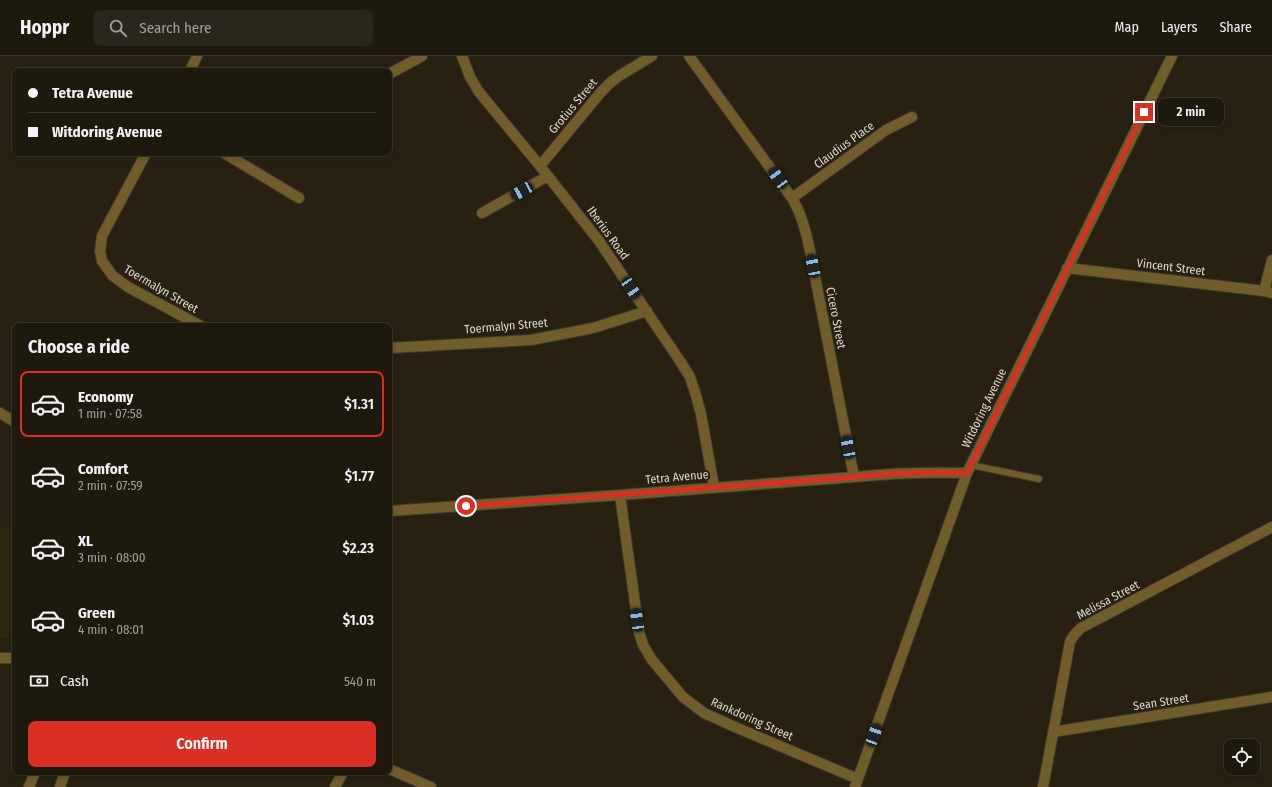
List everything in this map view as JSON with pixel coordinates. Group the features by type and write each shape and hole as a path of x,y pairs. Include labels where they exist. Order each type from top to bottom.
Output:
{"street":[{"path":"192,68 198,56"},
{"path":"392,72 422,56"},
{"name":"Iberius Road","path":"462,56 470,77 479,92 599,241 690,377 701,414 714,487"},
{"name":"Grotius Street","path":"540,166 611,82 652,56"},
{"name":"Cicero Street","path":"689,56 792,198 799,210 804,224 810,251 854,477"},
{"name":"Witdoring Avenue","path":"857,783 969,469 1172,56"},
{"name":"Claudius Place","path":"792,198 886,130 912,117"},
{"name":"Toermalyn Street","path":"144,156 102,236 100,251 102,261 113,276 128,287 195,323"},
{"path":"229,156 299,198"},
{"path":"482,213 548,176"},
{"path":"1268,292 1272,260"},
{"name":"Vincent Street","path":"1067,268 1268,292"},
{"name":"Toermalyn Street","path":"392,348 531,340 593,328 646,312"},
{"path":"0,413 12,420"},
{"name":"Tetra Avenue","path":"392,511 620,495 882,474 969,469"},
{"name":"Rankdoring Street","path":"620,495 639,632 643,645 652,660 669,681 683,697 704,713 857,783"},
{"name":"Melissa Street","path":"1043,787 1068,650 1074,635 1081,628 1272,527"},
{"path":"0,658 12,658"},
{"name":"Sean Street","path":"1053,732 1272,698"},
{"path":"392,770 431,787"},
{"path":"29,787 34,775"},
{"path":"60,787 64,775"},
{"path":"335,787 341,775"}],"lane":[{"path":"969,469 1039,479"}],"shaded area":[{"path":"12,527 12,638 0,638 0,528"}],"route":[{"path":"466,506 882,474 926,472 967,473 1022,358 1144,112"}]}
